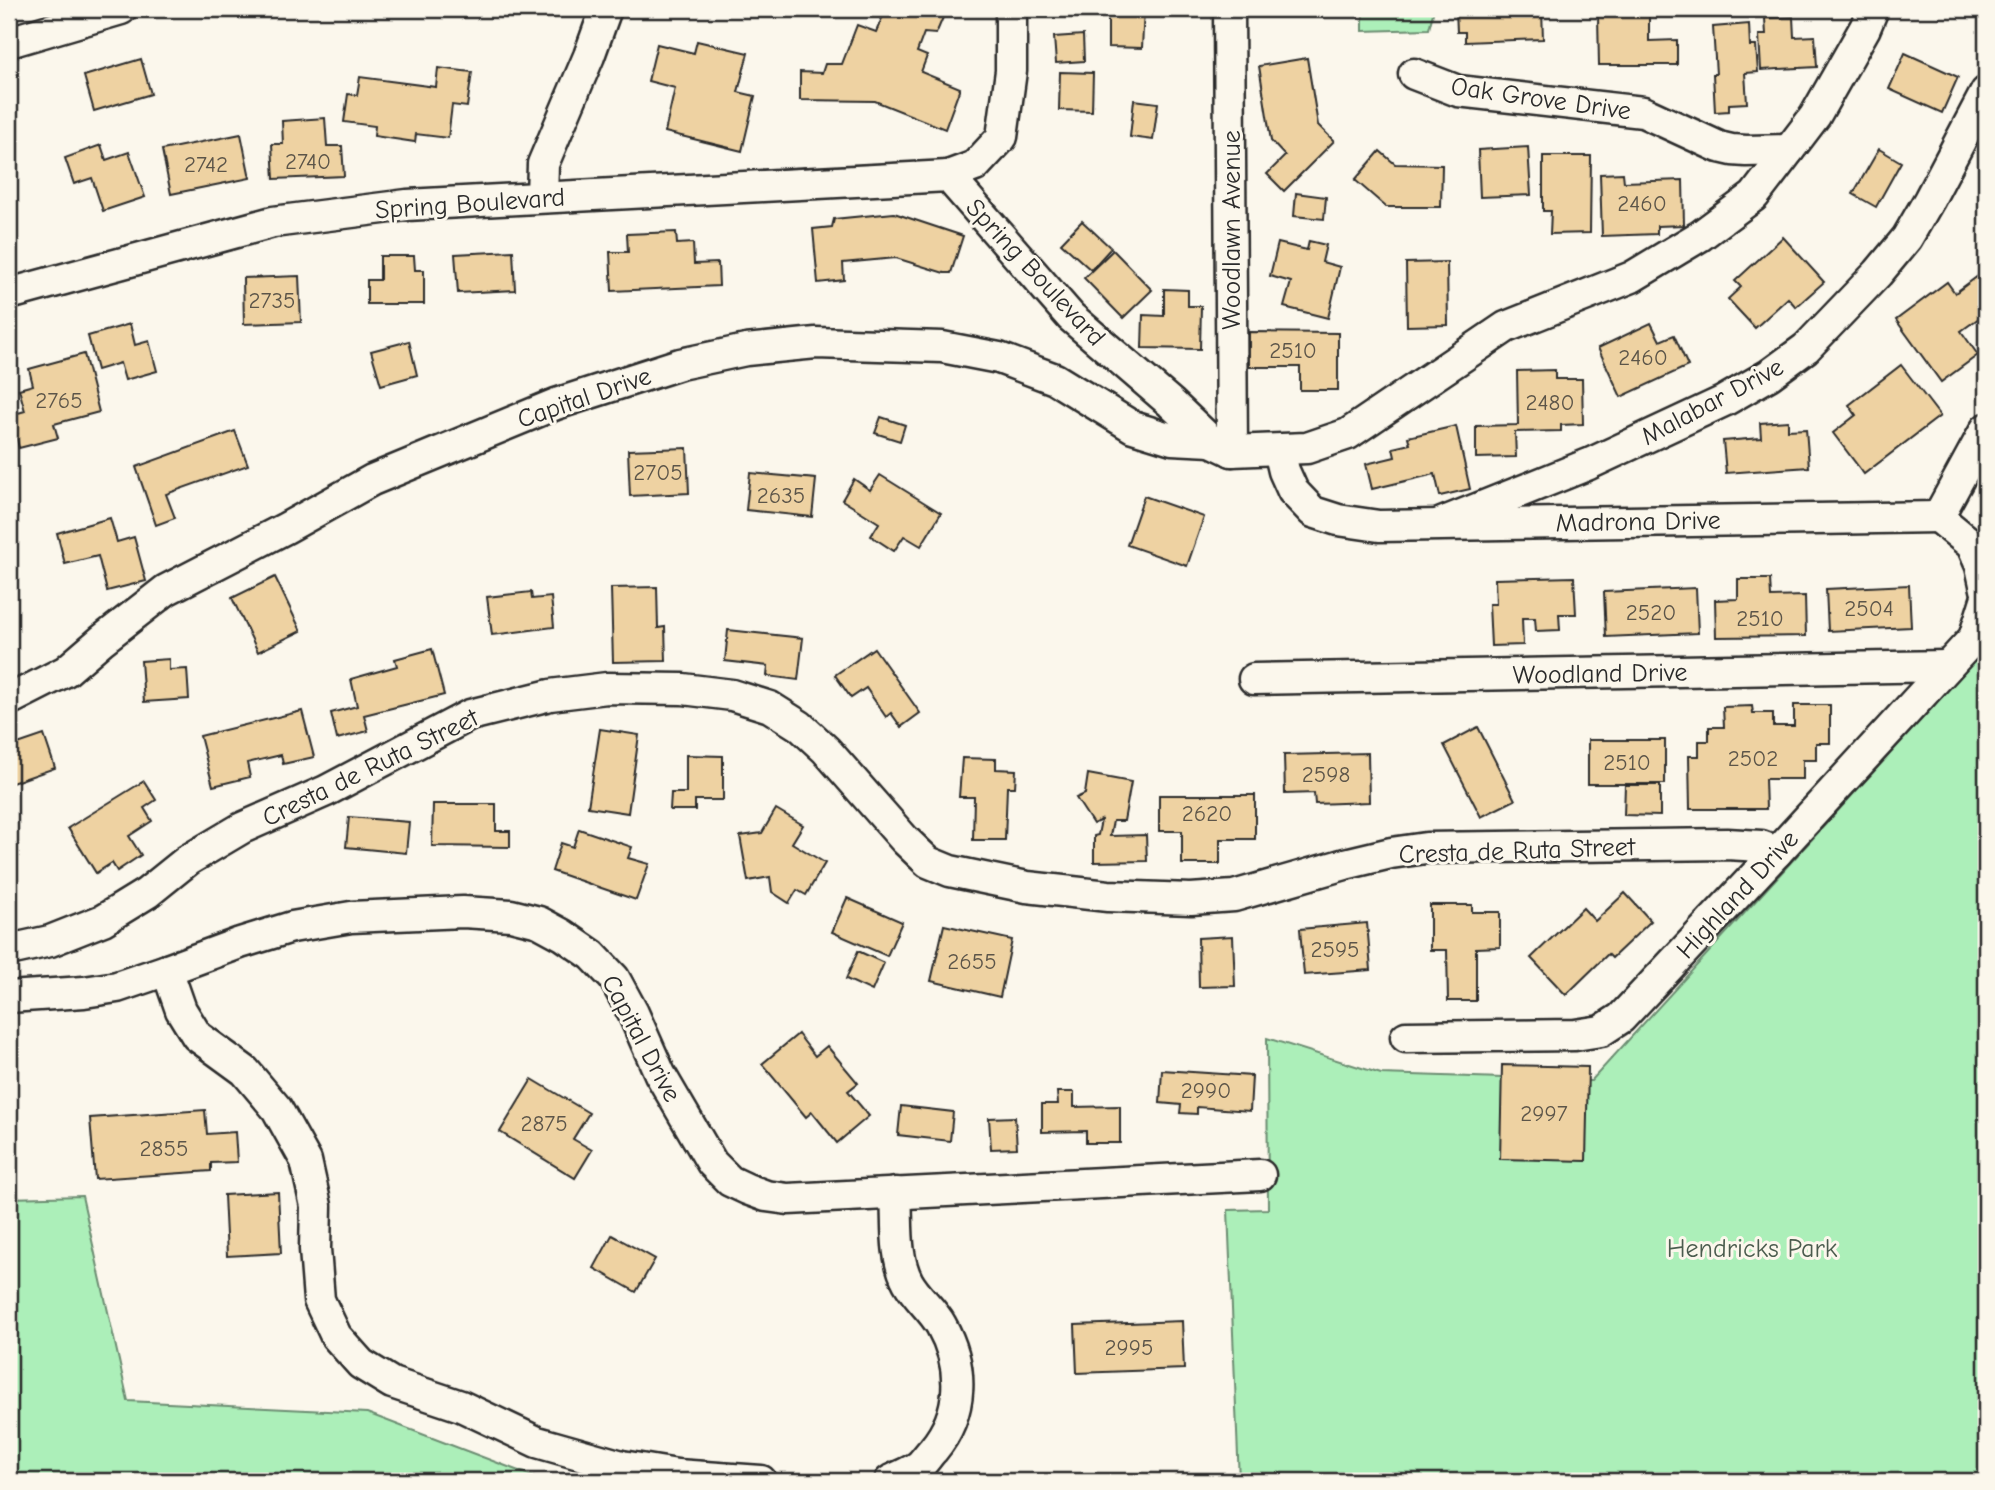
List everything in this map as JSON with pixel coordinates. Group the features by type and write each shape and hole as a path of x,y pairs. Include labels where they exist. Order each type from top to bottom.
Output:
{"street":[{"path":"9,42 121,9"},
{"path":"542,197 543,164 606,9"},
{"path":"948,176 975,166 1002,137 1011,71 1011,9"},
{"name":"Woodlawn Avenue","path":"1222,446 1229,9"},
{"path":"1222,446 1279,450 1307,448 1348,434 1506,327 1632,277 1700,236 1754,196 1815,116 1873,9"},
{"name":"Oak Grove Drive","path":"1414,74 1458,91 1643,112 1732,150 1789,150"},
{"name":"Malabar Drive","path":"1442,523 1589,464 1701,412 1769,375 1806,348 1878,273 1906,237 1929,200 1986,92"},
{"name":"Spring Boulevard","path":"9,295 273,222 407,205 948,176 1071,317 1222,446"},
{"name":"Capital Drive","path":"9,700 66,671 166,590 372,480 555,404 680,364 746,350 816,343 942,347 999,358 1055,379 1133,427 1172,439 1222,446"},
{"path":"1986,429 1938,517 1972,545 1981,566 1986,589"},
{"name":"Madrona Drive","path":"1279,450 1293,491 1313,512 1338,520 1379,526 1938,517"},
{"name":"Highland Drive","path":"1406,1037 1576,1035 1601,1031 1621,1018 1974,638 1986,600"},
{"name":"Woodland Drive","path":"1254,679 1947,666"},
{"name":"Cresta de Ruta Street","path":"9,950 50,942 103,920 147,893 188,860 242,828 326,791 470,715 550,695 607,688 696,690 732,695 770,707 800,726 826,750 905,840 928,862 950,871 1027,887 1108,896 1191,899 1234,896 1345,864 1426,848 1727,844 1761,846 1777,852"},
{"name":"Capital Drive","path":"9,997 117,987 292,927 351,917 463,912 510,915 539,922 564,935 592,955 614,978 660,1074 712,1163 730,1181 766,1196 788,1199 1260,1175"},
{"path":"167,970 181,1010 197,1037 245,1071 277,1109 306,1161 316,1206 315,1249 319,1300 337,1336 361,1364 392,1382 461,1406 537,1442 622,1466 677,1475 761,1481"},
{"path":"890,1481 919,1466 942,1439 957,1396 958,1373 952,1350 940,1324 908,1283 899,1257 897,1193"}],"green space":[{"path":"1363,9 1434,9 1429,29 1363,31"},
{"name":"Hendricks Park","path":"1986,643 1986,1481 1239,1481 1228,1210 1268,1209 1267,1038 1381,1074 1591,1081 1931,709"},
{"path":"82,1196 128,1401 367,1413 545,1481 9,1481 9,1198"}],"building":[{"path":"886,9 927,9 944,15 936,34 924,33 917,52 927,56 921,72 960,88 945,129 875,101 800,100 800,72 822,73 825,64 842,64 857,25 876,32"},
{"path":"1108,9 1144,9 1142,48 1108,47"},
{"path":"1456,9 1482,9 1482,12 1542,10 1543,39 1465,42 1465,32 1457,32"},
{"path":"1598,15 1649,15 1649,41 1677,40 1677,65 1599,65"},
{"path":"1793,17 1794,37 1815,36 1817,67 1761,70 1759,35 1766,35 1765,18"},
{"path":"1749,24 1750,46 1756,46 1758,72 1745,73 1747,103 1729,104 1729,111 1715,112 1713,27"},
{"path":"1083,35 1084,61 1056,63 1054,37"},
{"path":"697,41 748,53 738,92 755,96 742,151 665,132 675,88 648,81 657,44 694,53"},
{"path":"1905,53 1958,77 1942,113 1889,89"},
{"path":"1307,58 1318,125 1334,141 1284,191 1267,174 1285,156 1271,141 1259,66"},
{"path":"141,59 151,94 94,111 84,76"},
{"path":"438,68 472,72 467,107 452,105 448,138 416,134 415,142 374,136 375,126 344,122 348,94 357,95 360,77 436,87"},
{"path":"1060,72 1093,73 1092,111 1059,110"},
{"path":"1134,100 1158,103 1153,140 1130,137"},
{"path":"325,118 327,146 342,146 344,176 274,179 272,144 283,144 282,121"},
{"path":"241,134 250,178 171,194 162,150"},
{"path":"101,145 106,160 129,152 145,197 103,211 92,178 74,184 65,158"},
{"path":"1528,147 1531,195 1480,197 1478,150"},
{"path":"1879,149 1901,162 1876,207 1853,194"},
{"path":"1380,151 1395,164 1442,165 1441,207 1386,207 1355,180"},
{"path":"1543,156 1591,156 1590,233 1550,234 1551,211 1543,211"},
{"path":"1623,173 1624,182 1683,180 1684,225 1657,226 1657,234 1602,236 1600,174"},
{"path":"1296,193 1326,197 1324,219 1294,216"},
{"path":"894,213 963,236 951,273 896,258 843,263 844,280 818,283 813,229 832,227 834,219"},
{"path":"1082,221 1111,248 1091,270 1061,243"},
{"path":"676,232 677,244 693,243 694,264 718,263 719,286 612,291 610,252 628,252 627,234"},
{"path":"1783,237 1824,282 1796,307 1788,298 1755,328 1728,299 1741,287 1735,281"},
{"path":"1309,241 1326,245 1322,262 1340,267 1328,318 1284,307 1291,282 1270,276 1278,243 1307,250"},
{"path":"1113,250 1152,290 1123,318 1084,278"},
{"path":"513,251 515,290 458,293 455,254"},
{"path":"380,256 414,256 415,270 424,270 424,304 367,304 367,280 380,280"},
{"path":"1447,262 1448,325 1407,326 1406,263"},
{"path":"1986,270 1986,313 1961,331 1978,355 1941,382 1896,320 1947,282 1955,293"},
{"path":"299,276 301,322 244,324 243,278"},
{"path":"1164,289 1188,290 1188,306 1201,306 1200,349 1142,348 1143,315 1164,316"},
{"path":"1651,323 1660,341 1674,335 1688,366 1621,397 1598,348"},
{"path":"130,324 135,345 149,341 157,371 125,380 120,363 97,370 88,336"},
{"path":"1249,332 1338,333 1338,390 1300,390 1300,367 1249,367"},
{"path":"409,341 417,375 381,385 371,351"},
{"path":"84,354 99,412 54,424 58,438 19,448 11,415 25,411 19,389 33,385 29,369"},
{"path":"1901,365 1940,416 1864,474 1833,433 1856,415 1849,405"},
{"path":"1555,370 1555,379 1582,379 1583,424 1561,425 1561,431 1515,432 1516,457 1476,458 1476,426 1518,425 1517,371"},
{"path":"881,417 905,425 900,441 875,433"},
{"path":"1788,421 1788,430 1806,429 1809,467 1726,473 1723,441 1761,438 1760,423"},
{"path":"1456,426 1470,489 1440,496 1435,474 1372,489 1366,464 1395,457 1393,448 1410,444 1408,437"},
{"path":"235,431 248,465 166,494 175,518 156,525 136,467"},
{"path":"687,448 689,493 630,496 628,450"},
{"path":"750,473 816,479 812,517 746,510"},
{"path":"880,475 941,513 921,546 904,536 894,551 871,536 879,523 842,500 854,479 870,490"},
{"path":"1144,496 1204,517 1187,566 1127,545"},
{"path":"110,518 117,542 134,537 146,581 107,591 98,556 65,564 57,533"},
{"path":"275,577 301,631 258,652 232,598"},
{"path":"1574,577 1576,614 1559,614 1560,630 1536,631 1535,618 1522,618 1523,645 1491,646 1489,604 1496,604 1495,579"},
{"path":"1738,579 1770,579 1771,597 1805,596 1806,636 1716,637 1715,600 1738,599"},
{"path":"1909,585 1911,627 1828,631 1826,589"},
{"path":"657,587 658,628 665,627 666,661 613,662 611,588"},
{"path":"1696,588 1698,633 1606,637 1604,592"},
{"path":"531,592 532,599 551,597 554,627 492,635 487,597"},
{"path":"728,630 803,638 798,680 767,676 768,666 725,661"},
{"path":"874,648 920,713 901,727 891,713 886,717 866,688 851,698 835,675"},
{"path":"432,649 444,695 364,715 368,731 337,739 331,713 357,706 351,679 397,666 395,659"},
{"path":"169,659 169,670 187,669 189,699 144,702 141,661"},
{"path":"1794,705 1830,705 1830,743 1816,743 1816,760 1803,760 1803,779 1765,779 1766,809 1690,809 1689,756 1699,756 1699,741 1709,741 1709,727 1724,727 1723,707 1752,706 1753,713 1773,713 1773,726 1794,726"},
{"path":"302,711 314,757 283,764 281,755 247,763 250,777 213,786 200,736"},
{"path":"1478,727 1515,800 1481,817 1444,745"},
{"path":"600,729 639,735 628,813 588,807"},
{"path":"44,735 55,768 9,784 9,747"},
{"path":"1588,740 1665,740 1665,784 1588,784"},
{"path":"1368,753 1369,802 1315,804 1314,793 1285,794 1284,755"},
{"path":"686,755 723,756 723,800 695,800 695,810 670,810 671,793 686,793"},
{"path":"962,758 996,759 996,769 1016,770 1015,787 1007,787 1005,840 973,840 974,797 959,797"},
{"path":"1088,774 1131,782 1124,821 1113,821 1110,836 1146,835 1147,861 1094,862 1094,836 1098,835 1101,820 1093,824 1076,798 1085,794"},
{"path":"144,781 156,800 144,808 152,821 129,836 141,855 117,871 112,863 96,873 68,828"},
{"path":"1625,785 1660,785 1660,816 1624,815"},
{"path":"1159,795 1255,795 1255,839 1220,839 1220,864 1182,864 1182,831 1159,831"},
{"path":"433,804 496,804 496,831 510,831 510,847 432,846"},
{"path":"776,809 803,825 792,843 825,863 806,895 797,890 789,903 772,892 770,877 748,881 740,836 762,833"},
{"path":"349,817 409,822 406,853 346,847"},
{"path":"579,829 632,847 628,858 649,864 636,900 552,871 561,843 573,847"},
{"path":"9,853 12,901 9,901"},
{"path":"1625,893 1651,921 1612,958 1608,954 1566,995 1531,958 1583,908 1595,921"},
{"path":"847,898 902,922 887,956 832,932"},
{"path":"1430,905 1472,905 1472,912 1500,912 1500,947 1476,948 1476,1001 1448,1001 1447,950 1430,950"},
{"path":"1367,923 1371,970 1304,975 1300,929"},
{"path":"944,925 1012,940 1000,997 931,981"},
{"path":"1233,936 1235,986 1199,987 1198,938"},
{"path":"858,951 884,963 872,991 846,979"},
{"path":"798,1034 815,1056 827,1046 858,1083 848,1091 869,1116 837,1143 812,1112 806,1117 762,1064"},
{"path":"1502,1065 1588,1067 1586,1161 1500,1159"},
{"path":"1162,1070 1252,1076 1250,1111 1197,1107 1197,1114 1180,1113 1181,1105 1160,1103"},
{"path":"532,1079 589,1113 573,1139 592,1150 575,1178 500,1132"},
{"path":"1057,1092 1074,1092 1074,1107 1120,1106 1120,1143 1086,1143 1086,1131 1042,1132 1042,1104 1058,1104"},
{"path":"901,1106 953,1112 950,1141 898,1135"},
{"path":"205,1110 207,1134 235,1132 237,1162 211,1163 211,1171 95,1179 90,1118"},
{"path":"1015,1117 1017,1148 991,1149 989,1118"},
{"path":"278,1192 281,1253 227,1256 224,1195"},
{"path":"612,1235 655,1259 636,1292 594,1268"},
{"path":"1182,1321 1184,1369 1077,1373 1075,1325"}]}
